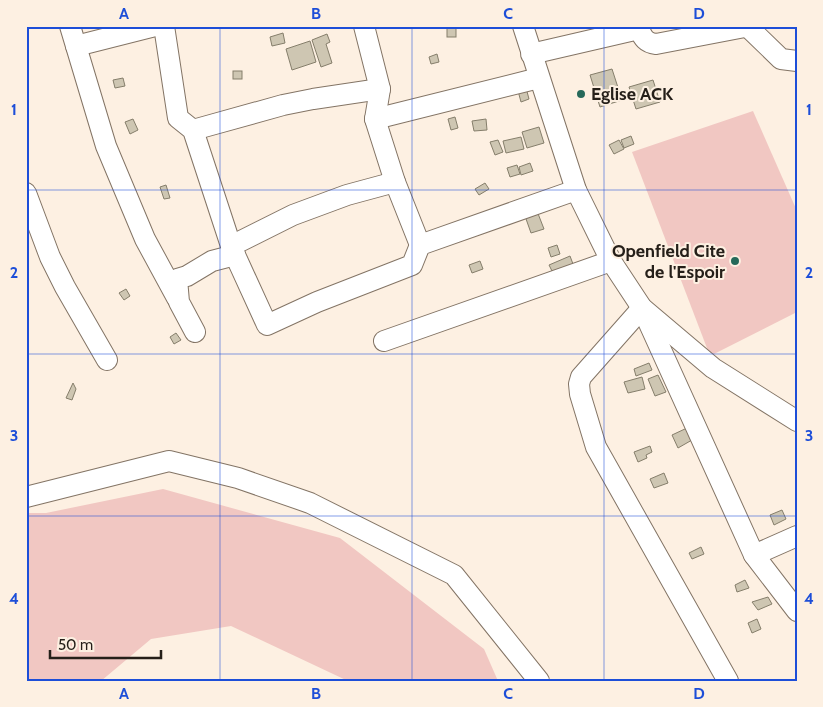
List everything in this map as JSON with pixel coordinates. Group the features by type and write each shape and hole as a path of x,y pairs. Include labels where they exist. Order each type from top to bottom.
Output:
{"street":[{"path":"70,26 106,146 145,239 195,332"},
{"path":"76,46 155,26"},
{"path":"164,26 178,118 193,130 233,251 267,325 317,302 412,265 420,245 395,182 375,119 380,89 364,26"},
{"path":"523,26 576,190 611,261 642,308 754,555 797,611"},
{"path":"531,54 638,28 648,43 656,44 748,27 781,59 797,62"},
{"path":"375,119 539,78"},
{"path":"193,130 283,105 380,89"},
{"path":"179,302 177,279 187,276 233,251 293,215 348,195 395,182"},
{"path":"420,245 576,190"},
{"path":"26,193 50,257 107,360"},
{"path":"384,341 611,261"},
{"path":"642,308 713,368 797,421"},
{"path":"642,308 581,377 579,384 580,394 596,447 728,681"},
{"path":"26,497 169,461 238,478 310,503 454,575 538,681"},
{"path":"754,555 797,536"}],"shaded area":[{"name":"Openfield Cite de l'Espoir","path":"753,111 797,211 797,312 710,356 632,152"},
{"path":"163,489 340,538 484,649 498,681 348,681 231,626 151,639 101,681 26,681 26,513 46,513"}],"building":[{"path":"447,28 456,28 456,37 447,37"},
{"path":"283,33 285,43 272,46 270,37"},
{"path":"327,34 330,42 326,44 332,63 321,67 312,40"},
{"path":"310,41 316,62 292,70 286,49"},
{"path":"437,54 439,62 431,64 429,57"},
{"path":"612,69 622,100 600,107 590,75"},
{"path":"233,71 242,71 242,79 233,79"},
{"path":"123,78 125,86 115,88 113,80"},
{"path":"653,80 660,102 636,109 629,87"},
{"path":"525,84 529,99 521,102 517,87"},
{"path":"455,117 458,128 451,130 448,119"},
{"path":"133,119 138,130 130,134 125,122"},
{"path":"486,119 487,130 474,131 472,121"},
{"path":"539,127 544,143 527,148 522,132"},
{"path":"631,136 634,144 624,148 621,140"},
{"path":"521,137 524,149 506,153 503,141"},
{"path":"498,140 503,152 495,155 490,142"},
{"path":"619,140 624,149 614,154 609,145"},
{"path":"530,163 533,171 521,175 519,167"},
{"path":"517,165 520,174 510,177 507,168"},
{"path":"485,183 489,189 479,195 475,189"},
{"path":"166,185 170,198 164,199 160,187"},
{"path":"537,211 544,229 531,233 525,216"},
{"path":"557,245 560,254 551,257 548,248"},
{"path":"570,256 573,264 553,273 549,265"},
{"path":"480,261 483,269 472,273 469,265"},
{"path":"126,289 130,296 124,300 119,293"},
{"path":"176,333 181,340 174,344 170,337"},
{"path":"649,363 652,370 636,376 634,369"},
{"path":"658,375 666,392 655,396 648,379"},
{"path":"642,377 645,389 628,393 624,382"},
{"path":"73,383 76,389 72,400 66,398"},
{"path":"687,428 692,440 678,448 672,435"},
{"path":"650,446 652,452 646,455 647,458 638,462 634,452"},
{"path":"664,473 668,483 654,488 650,479"},
{"path":"782,510 786,519 774,525 770,515"},
{"path":"701,547 704,554 692,559 689,553"},
{"path":"745,580 749,588 737,592 735,585"},
{"path":"768,597 772,604 758,610 752,602"},
{"path":"757,619 761,629 752,633 748,623"}],"place":[{"name":"Eglise ACK","path":"581,94"},
{"name":"Openfield Cite de l'Espoir","path":"735,261"}]}
